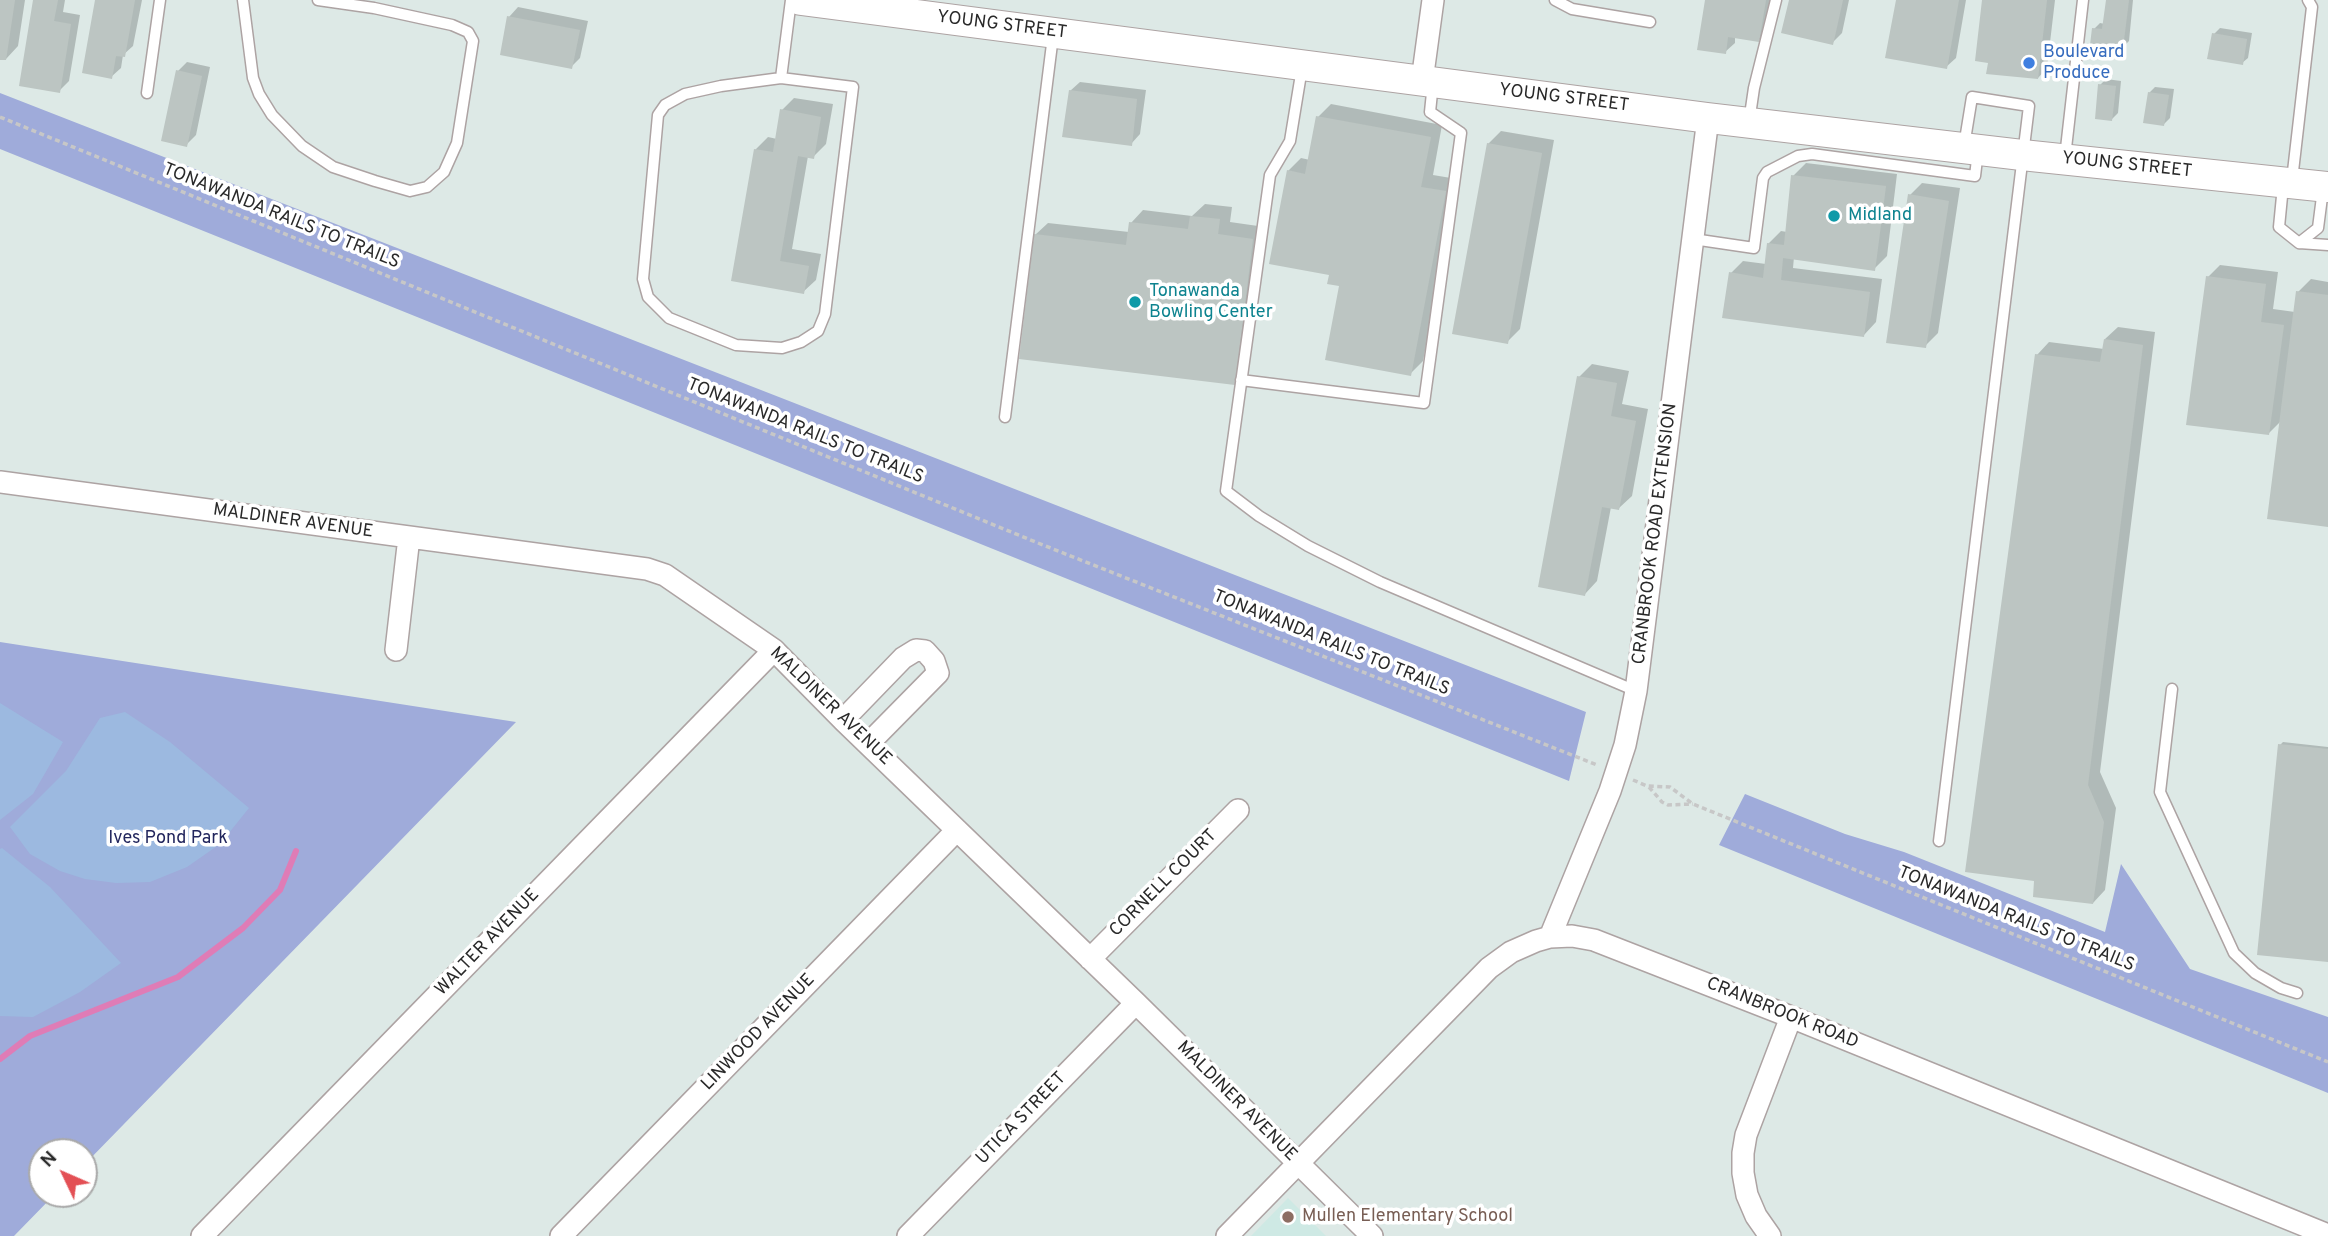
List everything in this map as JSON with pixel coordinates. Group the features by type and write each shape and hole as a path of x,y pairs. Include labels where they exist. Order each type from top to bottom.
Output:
{"street":[{"name":"YOUNG STREET","path":"801,0 1708,118 2325,187"},
{"path":"1428,81 1433,0"},
{"name":"CRANBROOK ROAD EXTENSION","path":"1550,937 1610,791 1625,745 1636,691 1708,118"},
{"name":"MALDINER AVENUE","path":"0,482 646,569 665,575 774,650 1372,1236"},
{"path":"396,650 409,537"},
{"name":"WALTER AVENUE","path":"202,1236 774,650"},
{"path":"843,720 903,658 916,650 925,651 934,662 938,673 868,744"},
{"name":"CORNELL COURT","path":"1090,959 1238,810"},
{"name":"LINWOOD AVENUE","path":"561,1236 957,830"},
{"name":"CRANBROOK ROAD","path":"1227,1236 1489,968 1511,952 1550,937 1572,936 1594,940 1791,1017 2328,1235"},
{"name":"UTICA STREET","path":"908,1236 1136,1003"},
{"path":"1770,1236 1756,1216 1747,1195 1743,1153 1746,1135 1791,1017"}],"lane":[{"path":"147,93 160,0"},
{"path":"243,0 253,78 259,94 272,115 302,146 333,167 375,181 410,191 427,187 444,172 457,143 473,41 468,32 452,25 374,8 318,0"},
{"path":"781,78 791,0"},
{"path":"1555,0 1572,9 1650,22"},
{"path":"1749,122 1754,88 1776,0"},
{"path":"2065,159 2083,0"},
{"path":"2308,0 2312,7 2288,183 2279,227 2299,243 2328,245"},
{"path":"1005,417 1054,33"},
{"path":"1303,65 1290,141 1270,175 1226,491 1259,516 1308,546 1380,582 1636,691"},
{"path":"781,78 853,88 825,314 818,331 801,342 782,348 736,345 669,318 648,297 643,279 658,114 665,105 685,94 781,78"},
{"path":"1241,380 1424,403 1461,133 1430,112 1428,81"},
{"path":"1693,239 1754,248 1763,178 1767,172 1798,156 1812,154 1975,176 1971,149 1972,97 2029,106 1939,841"},
{"path":"2299,243 2318,228 2325,187"},
{"path":"2172,689 2160,792 2234,953 2255,973 2281,988 2297,993"}],"path":[{"name":"TONAWANDA RAILS TO TRAILS","path":"0,117 1038,543 1603,768"},
{"name":"TONAWANDA RAILS TO TRAILS","path":"1627,778 1647,786 1670,787 1693,804 2328,1062"},
{"name":"TONAWANDA RAILS TO TRAILS","path":"1647,786 1668,805 1693,804"}],"shaded area":[{"name":"Mullen Elementary School","path":"1288,1198 1326,1236 1251,1236"}],"green space":[{"path":"0,93 1586,712 1569,781 0,149"},
{"name":"Ives Pond Park","path":"0,642 516,722 98,1151 98,1138 28,1138 28,1208 41,1208 14,1236 0,1236"},
{"path":"0,703 63,742 33,794 0,820"},
{"path":"125,712 170,742 249,808 220,844 187,867 150,882 116,883 85,879 60,871 30,854 10,827 66,771 100,718"},
{"path":"1745,794 1845,834 1904,852 2105,932 2121,864 2190,969 2328,1017 2328,1093 1719,845"},
{"path":"2,848 50,887 121,963 80,992 33,1017 0,1016"}],"building":[{"path":"0,0 15,0 6,60 0,60"},
{"path":"33,0 58,0 54,21 71,24 60,93 19,86"},
{"path":"95,0 135,0 125,57 116,56 112,79 82,73"},
{"path":"1705,0 1766,0 1759,42 1728,37 1726,54 1697,50"},
{"path":"1789,0 1843,0 1833,45 1781,33"},
{"path":"1896,0 1959,0 1947,69 1885,58"},
{"path":"1982,0 2047,0 2038,79 1986,74 1988,63 1975,61"},
{"path":"2106,0 2129,0 2123,48 2090,45 2092,28 2102,29"},
{"path":"507,16 580,30 572,69 500,55"},
{"path":"2212,33 2247,39 2243,65 2207,59"},
{"path":"176,70 202,76 187,147 161,141"},
{"path":"2098,84 2116,86 2112,121 2095,119"},
{"path":"1069,90 1137,99 1132,146 1062,137"},
{"path":"2148,92 2169,95 2164,126 2143,123"},
{"path":"780,109 821,117 814,159 798,156 780,261 809,266 804,294 731,281 754,149 773,152"},
{"path":"1316,116 1431,137 1421,187 1446,191 1411,376 1325,360 1339,286 1327,284 1329,275 1269,264 1287,170 1305,174"},
{"path":"1487,143 1542,153 1508,344 1452,334"},
{"path":"1791,175 1886,186 1875,271 1783,258 1781,280 1870,292 1864,337 1722,318 1729,272 1763,278 1767,243 1784,245"},
{"path":"1908,194 1949,201 1926,348 1886,343"},
{"name":"Tonawanda Bowling Center","path":"1190,216 1220,219 1218,234 1253,239 1235,385 1019,359 1034,234 1126,245 1129,222 1188,229"},
{"path":"2206,276 2266,284 2261,322 2284,325 2269,435 2186,425"},
{"path":"2296,291 2328,295 2328,527 2267,519"},
{"path":"2104,339 2143,345 2088,785 2104,822 2093,904 2033,897 2034,881 1965,872 2035,354 2100,362"},
{"path":"1577,376 1617,383 1611,416 1636,421 1619,510 1602,507 1585,596 1538,587"},
{"path":"2278,744 2328,749 2328,962 2257,955"}],"waterway":[{"path":"0,1059 30,1036 178,977 243,928 280,890 296,851"}],"place":[{"name":"Boulevard Produce","path":"2029,63"},
{"name":"Midland","path":"1834,216"},
{"name":"Tonawanda Bowling Center","path":"1135,302"},
{"name":"Mullen Elementary School","path":"1288,1217"}]}
